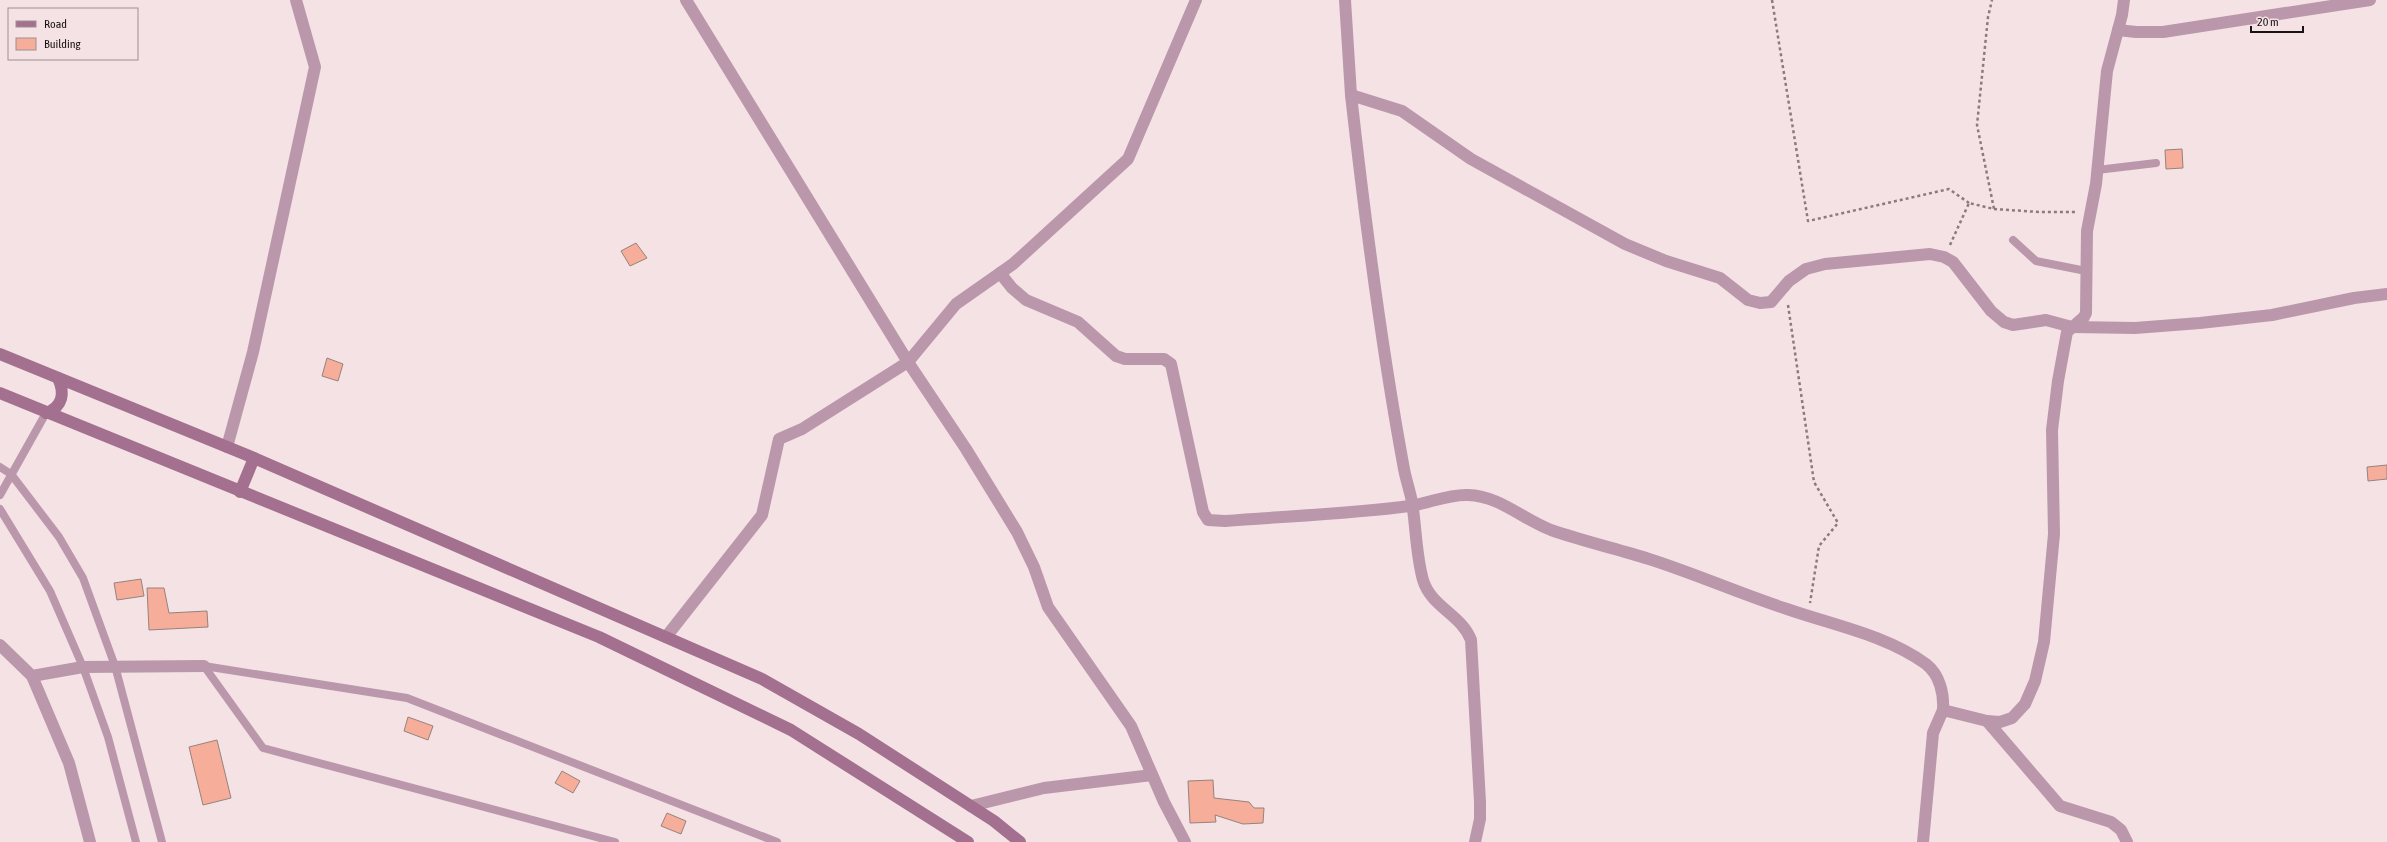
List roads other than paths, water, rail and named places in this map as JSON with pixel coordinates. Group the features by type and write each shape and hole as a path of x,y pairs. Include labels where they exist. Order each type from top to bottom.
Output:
{"main road":[{"path":"0,354 254,458 762,679 859,734 994,821 1020,842"},
{"path":"46,413 52,411 60,402 62,390 58,378"},
{"path":"0,393 606,640 791,730 968,842"},
{"path":"240,492 254,458"}],"street":[{"path":"227,447 254,352 315,67 296,0"},
{"path":"686,0 908,362 966,449 1017,532 1034,567 1048,607 1131,726 1152,776 1185,842"},
{"path":"666,637 762,514 779,439 802,429 908,362 956,304 1013,264 1128,159 1196,0"},
{"path":"1345,0 1351,95 1379,315 1404,471 1412,506 1423,580 1436,602 1467,629 1471,640 1480,802 1480,819 1475,842"},
{"path":"1943,710 1987,721 2000,722 2012,718 2020,711 2030,695 2040,664 2044,642 2054,534 2052,430 2068,332 2084,317 2086,313 2087,231 2097,170 2108,71 2124,0"},
{"path":"2118,30 2163,32 2370,0"},
{"path":"1351,95 1402,111 1471,159 1625,244 1666,262 1720,278 1748,300 1760,303 1771,302 1785,287 1806,269 1825,264 1930,254 1944,257 1953,262 1992,311 2004,322 2023,325 2046,320 2072,327 2135,328 2200,323 2272,315 2354,298 2387,294"},
{"path":"1000,273 1012,288 1026,300 1078,322 1116,356 1125,359 1164,359 1171,364 1203,512 1208,520 1225,521 1412,506 1454,495 1470,495 1492,499 1527,520 1551,530 1650,560 1873,638 1927,665 1936,675 1941,688 1943,710 1933,733 1923,842"},
{"path":"0,645 32,676 69,763 90,842"},
{"path":"32,676 83,667 204,666"},
{"path":"1987,721 2060,806 2111,822 2121,830 2127,842"},
{"path":"971,806 1044,788 1152,776"}],"lane":[{"path":"2097,170 2156,162"},
{"path":"2013,240 2036,261 2086,271"},
{"path":"0,495 46,413"},
{"path":"0,467 11,474 59,537 83,578 115,666 162,842"},
{"path":"0,510 50,591 83,667 108,737 136,842"},
{"path":"204,666 264,748 615,842"},
{"path":"204,666 407,698 777,842"}]}
